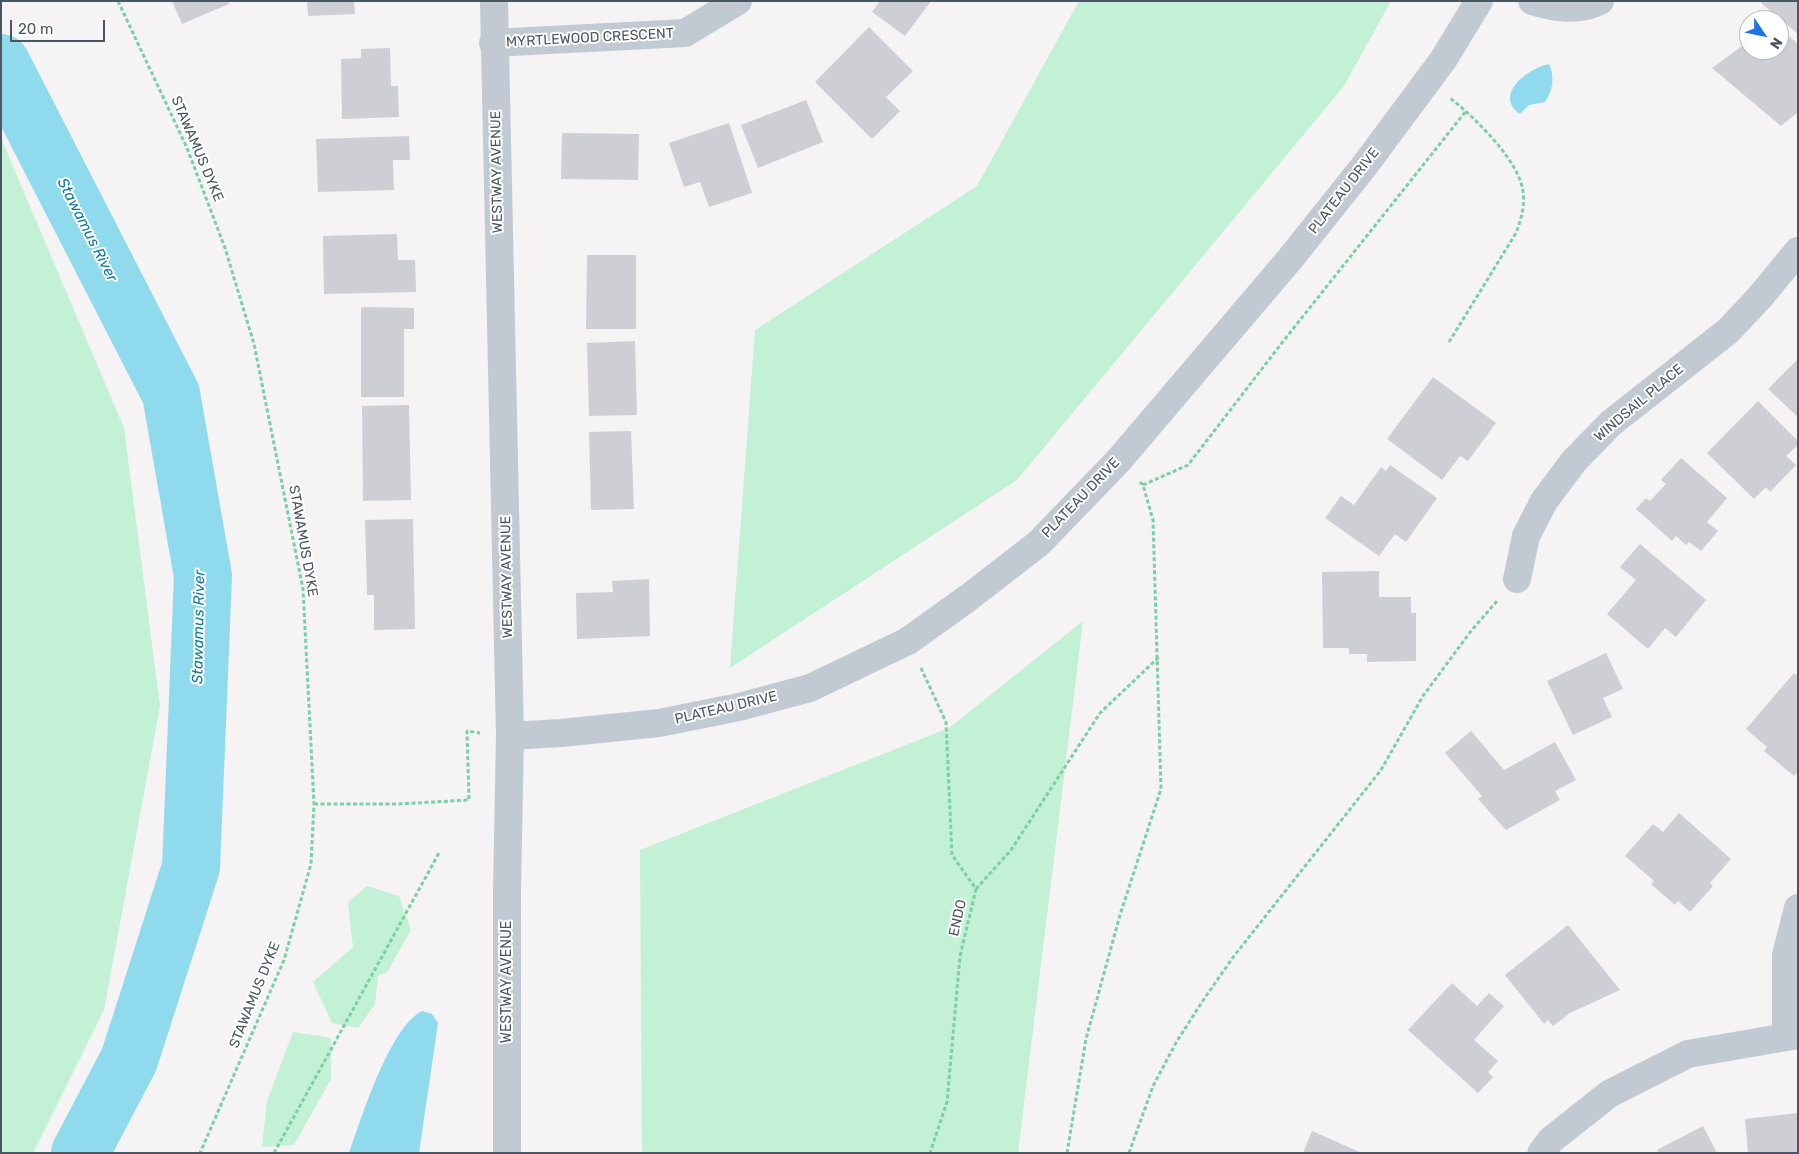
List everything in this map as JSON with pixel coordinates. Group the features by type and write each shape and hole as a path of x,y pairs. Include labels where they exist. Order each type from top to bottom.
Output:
{"street":[{"name":"WESTWAY AVENUE","path":"494,1 493,43 510,736 507,891 507,1153"},
{"name":"MYRTLEWOOD CRESCENT","path":"493,43 685,33 738,1"},
{"name":"PLATEAU DRIVE","path":"510,736 561,734 659,723 739,707 810,688 908,640 968,598 1039,542 1119,460 1290,259 1428,81 1479,1"},
{"path":"1532,1 1555,8 1589,7 1600,1"},
{"name":"WINDSAIL PLACE","path":"1517,579 1526,536 1544,501 1574,461 1611,423 1728,331 1760,297 1798,251"},
{"path":"1541,1153 1551,1140 1609,1094 1688,1054 1792,1036 1786,954 1798,908"}],"path":[{"name":"STAWAMUS DYKE","path":"118,1 187,148 225,248 254,344 303,589 314,804 311,864 284,960 200,1153"},
{"path":"1428,81 1466,111 1507,158 1518,175 1523,191 1522,214 1516,234 1449,342"},
{"path":"1143,486 1188,465 1252,380 1466,111"},
{"path":"1067,1153 1086,1038 1120,915 1161,790 1159,657 1153,520 1143,486 1119,460"},
{"path":"1130,1153 1153,1086 1177,1041 1204,999 1234,956 1381,770 1423,696 1471,631 1517,579"},
{"name":"ENDO","path":"908,640 946,722 952,855 976,889 960,956 947,1102 930,1153"},
{"path":"976,889 1011,850 1100,713 1159,657"},
{"path":"314,804 398,804 469,800 467,732 510,736"},
{"path":"274,1153 440,853"}],"green space":[{"path":"1079,1 1391,1 1344,86 1017,480 730,668 755,330 977,186"},
{"path":"1,138 124,428 160,706 104,1010 33,1153 1,1153"},
{"path":"1083,621 1018,1153 642,1153 640,850 949,728"},
{"path":"367,886 399,896 411,930 387,972 378,976 375,1004 358,1028 332,1023 313,982 353,947 348,902"},
{"path":"293,1032 331,1038 331,1079 294,1145 262,1147 267,1101"}],"water":[{"path":"1549,64 1552,78 1548,98 1545,102 1529,105 1520,114 1513,107 1510,99 1512,91 1523,77"},
{"path":"422,1011 432,1014 438,1023 419,1153 349,1153 369,1097 388,1054 398,1035"}],"building":[{"path":"172,1 228,1 229,4 182,24"},
{"path":"307,1 354,1 355,14 308,16"},
{"path":"880,1 931,1 905,36 872,12"},
{"path":"1762,1 1798,1 1798,34 1789,26 1789,10 1769,10 1761,3"},
{"path":"869,27 913,71 886,97 900,111 872,139 815,82"},
{"path":"1789,36 1798,44 1798,112 1781,126 1712,68 1739,48 1739,60 1789,60"},
{"path":"390,48 391,86 398,86 399,117 342,119 341,59 361,58 361,49"},
{"path":"806,100 823,142 758,168 741,125"},
{"path":"729,123 752,193 709,207 700,182 684,187 669,143"},
{"path":"562,133 639,134 638,180 561,179"},
{"path":"409,136 410,160 393,160 394,190 318,192 316,139"},
{"path":"397,234 398,260 415,260 416,292 324,294 323,236"},
{"path":"587,255 636,255 636,329 586,329"},
{"path":"361,307 414,308 414,329 404,329 404,397 361,397"},
{"path":"635,341 637,415 589,416 587,343"},
{"path":"1798,359 1798,417 1768,389"},
{"path":"1433,377 1496,423 1468,461 1460,456 1442,480 1387,439"},
{"path":"1758,401 1798,441 1798,445 1786,456 1796,465 1770,492 1766,487 1754,499 1707,453"},
{"path":"409,405 411,500 363,501 362,406"},
{"path":"631,431 634,509 591,510 589,432"},
{"path":"1681,458 1727,498 1707,522 1718,531 1701,551 1689,542 1686,545 1676,536 1672,541 1636,509 1646,498 1650,501 1666,484 1661,480"},
{"path":"1390,465 1437,498 1406,542 1395,534 1379,556 1325,518 1341,496 1354,505 1381,467 1386,471"},
{"path":"413,519 415,629 374,630 374,595 367,595 365,520"},
{"path":"1640,544 1706,600 1676,637 1665,628 1648,649 1607,614 1636,580 1620,567"},
{"path":"1379,571 1379,597 1411,597 1411,613 1416,613 1416,661 1367,662 1367,654 1349,654 1349,648 1323,648 1322,572"},
{"path":"649,579 650,636 577,639 576,593 613,592 612,581"},
{"path":"1606,653 1623,689 1603,698 1612,717 1573,735 1547,681"},
{"path":"1794,673 1798,676 1798,771 1794,776 1764,751 1767,747 1746,729"},
{"path":"1471,731 1504,770 1555,742 1576,780 1555,791 1560,800 1506,830 1478,799 1482,796 1445,753"},
{"path":"1679,813 1731,859 1710,883 1713,886 1690,912 1678,901 1675,905 1651,884 1654,881 1625,856 1653,824 1663,832"},
{"path":"1568,925 1620,990 1570,1013 1553,1026 1548,1020 1544,1024 1505,975"},
{"path":"1452,983 1477,1006 1489,993 1504,1006 1474,1040 1498,1061 1488,1072 1493,1077 1478,1093 1408,1030"},
{"path":"1798,1113 1798,1153 1748,1153 1745,1119"},
{"path":"1703,1126 1717,1153 1659,1153 1657,1150"},
{"path":"1312,1131 1362,1153 1303,1153"}],"waterway":[{"name":"Stawamus River","path":"1,63 171,394 203,576 191,867 129,1060 80,1153"}]}
